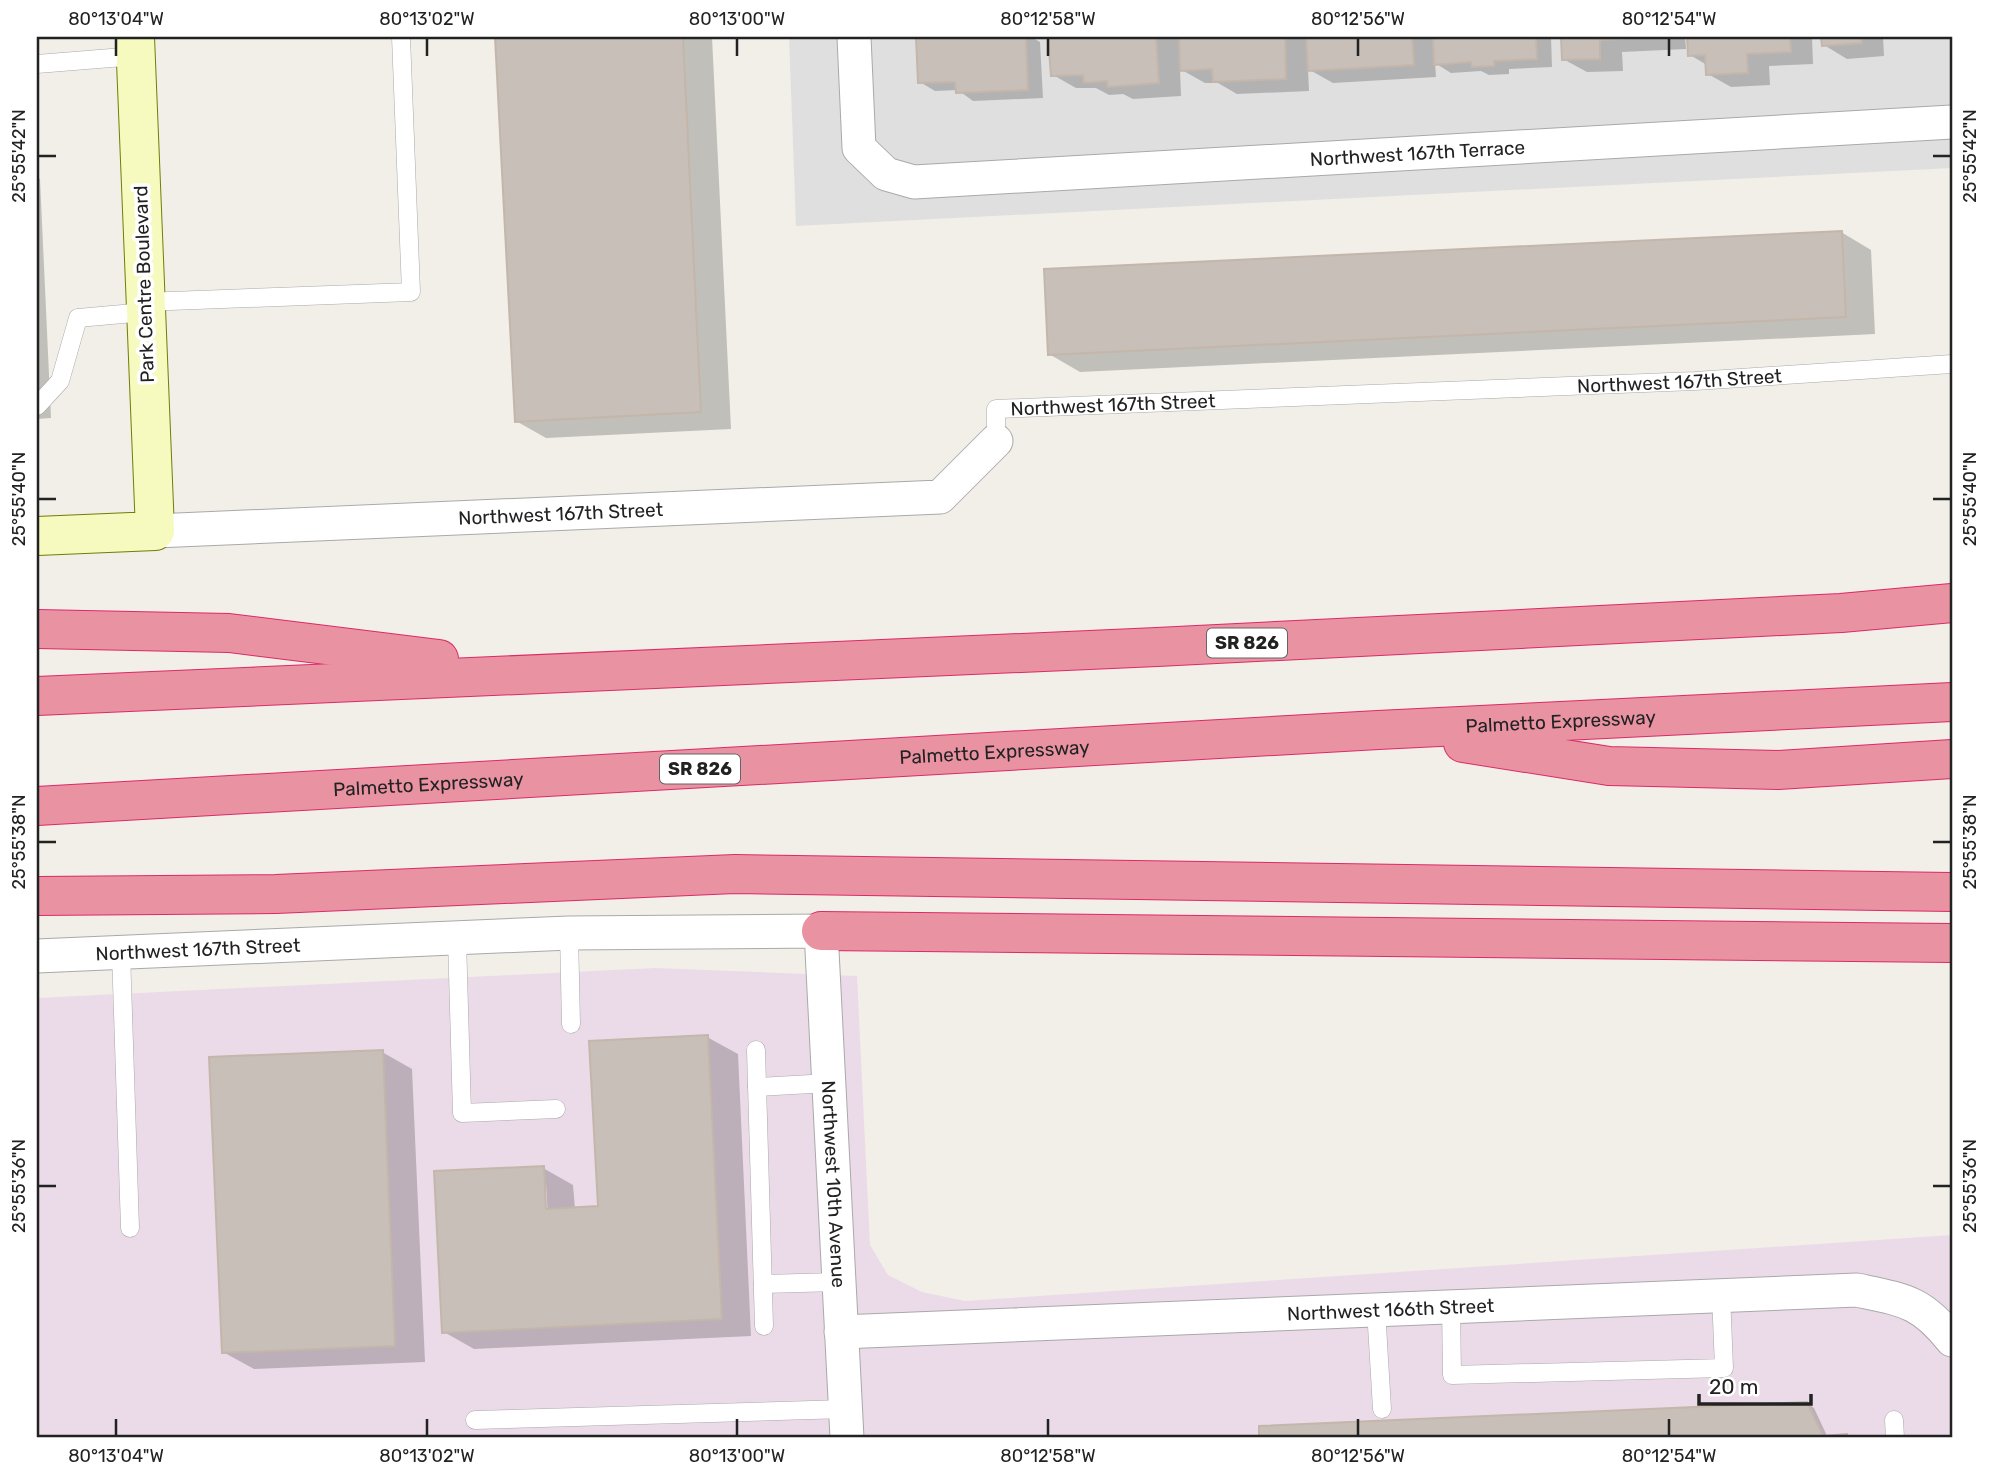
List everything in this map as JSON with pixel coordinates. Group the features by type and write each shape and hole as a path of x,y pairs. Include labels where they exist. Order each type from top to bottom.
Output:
{"highway":[{"name":"SR 826","path":"37,696 1157,647 1841,613 1952,603"},
{"path":"37,629 229,633 542,672"},
{"name":"Palmetto Expressway","path":"37,806 1378,730 1952,702"},
{"path":"1378,730 1609,766 1778,770 1952,760"},
{"path":"37,896 276,894 735,874 1952,892"},
{"path":"821,931 1952,943"}],"street":[{"name":"Northwest 167th Terrace","path":"854,37 859,148 886,174 914,182 1952,122"},
{"name":"Park Centre Boulevard","path":"135,47 155,531"},
{"name":"Northwest 167th Street","path":"37,536 940,497 996,441"},
{"name":"Northwest 167th Street","path":"37,956 569,933 821,931"},
{"name":"Northwest 10th Avenue","path":"821,931 846,1424"},
{"name":"Northwest 166th Street","path":"842,1332 1857,1290 1903,1300 1942,1328"}],"lane":[{"path":"37,407 60,381 78,318 144,307 411,292 401,37"},
{"path":"37,64 135,47"},
{"name":"Northwest 167th Street","path":"996,441 996,408 1695,381 1952,364"},
{"path":"569,933 571,1024"},
{"path":"457,938 461,1113 556,1109"},
{"path":"121,952 130,1228"},
{"path":"756,1050 764,1326"},
{"path":"757,1087 829,1083"},
{"path":"763,1284 838,1282"},
{"path":"1451,1306 1452,1375 1724,1368 1721,1294"},
{"path":"1376,1309 1382,1409"},
{"path":"475,1420 846,1424"},
{"path":"1894,1420 1895,1438"}],"shaded area":[{"path":"789,37 1952,37 1952,168 796,226"},
{"path":"655,968 857,976 870,1245 888,1275 922,1292 965,1301 1952,1235 1952,1438 37,1438 37,998"}],"building":[{"path":"495,37 683,37 701,412 515,422"},
{"path":"916,37 1026,37 1028,90 956,93 955,82 918,83"},
{"path":"1048,37 1156,37 1159,83 1108,87 1107,81 1084,83 1083,75 1051,76"},
{"path":"1179,37 1285,37 1286,79 1213,82 1212,69 1180,71"},
{"path":"1306,37 1412,37 1414,65 1308,71"},
{"path":"1433,37 1536,37 1537,59 1494,61 1494,66 1472,67 1471,62 1434,65"},
{"path":"1561,37 1658,37 1600,40 1600,59 1562,60"},
{"path":"1687,37 1790,37 1791,52 1747,54 1748,73 1706,75 1705,55 1688,56"},
{"path":"1821,37 1861,37 1862,43 1822,46"},
{"path":"1842,231 1846,317 1048,355 1044,269"},
{"path":"708,1035 722,1319 442,1333 434,1171 544,1166 546,1209 598,1206 589,1041"},
{"path":"383,1050 395,1346 222,1353 209,1057"},
{"path":"1807,1402 1823,1436 1847,1434 1848,1438 1259,1438 1259,1426"}]}
